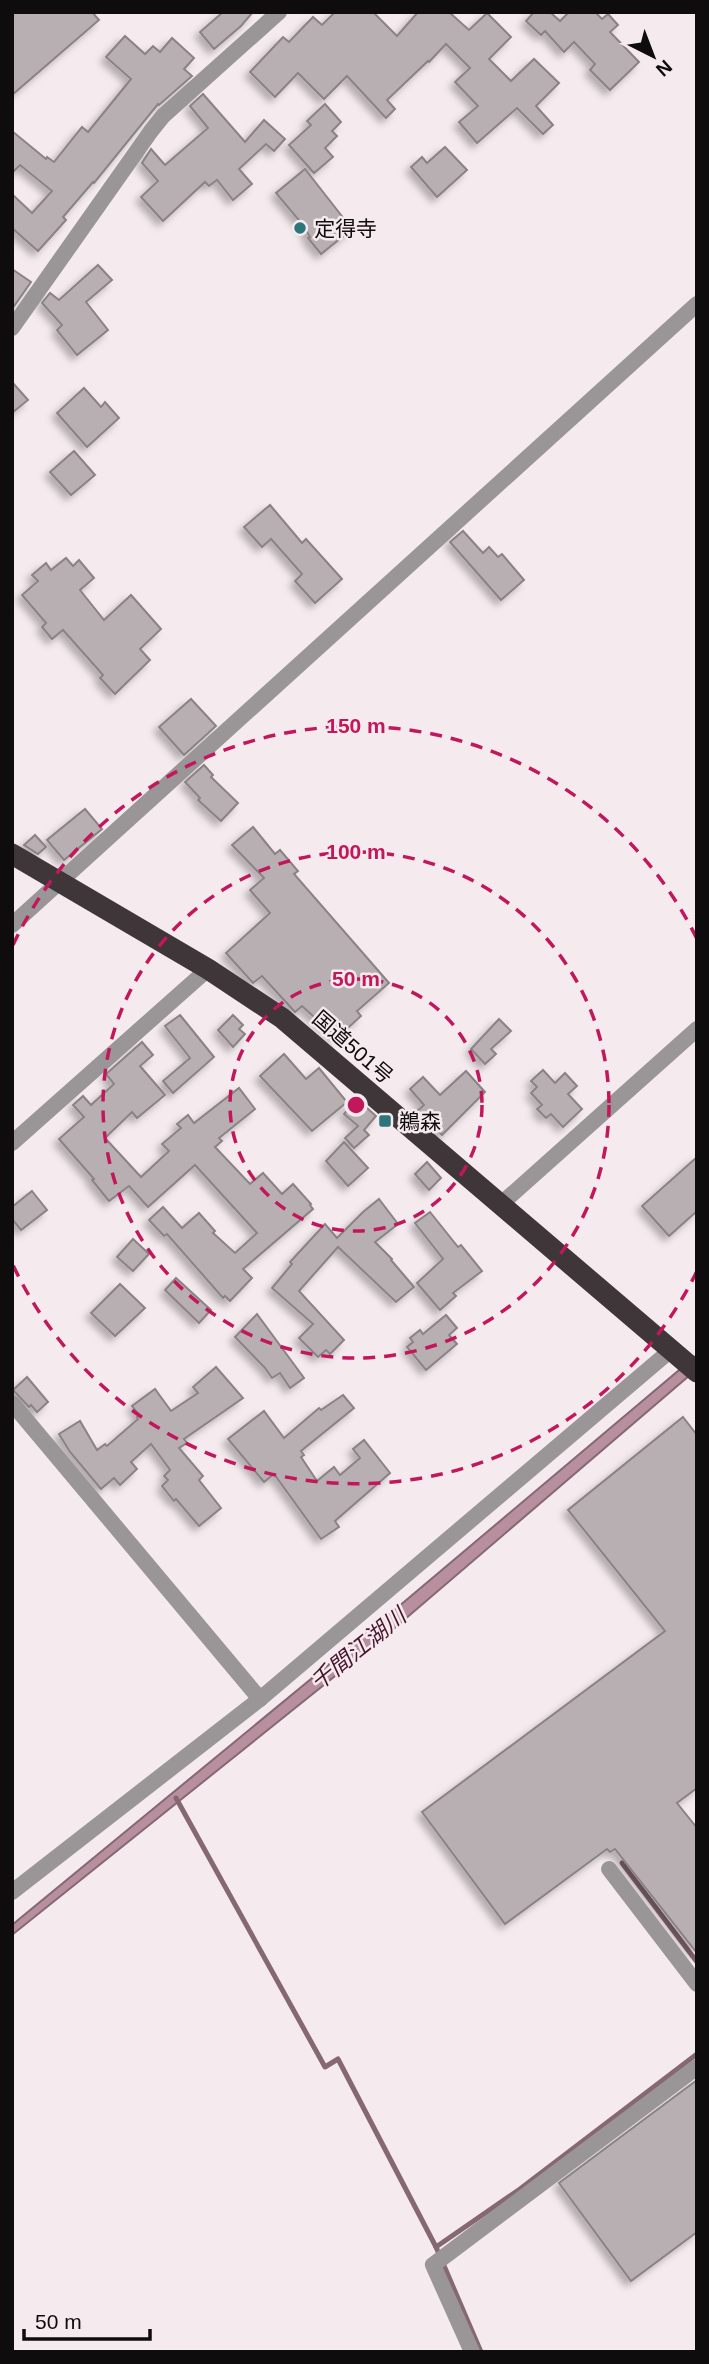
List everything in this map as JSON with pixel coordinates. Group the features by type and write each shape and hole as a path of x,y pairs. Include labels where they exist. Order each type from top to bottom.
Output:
{"highway":[{"name":"国道501号","path":"12,854 208,969 282,1018 683,1360"}],"street":[{"path":"12,328 157,123 279,12"},
{"path":"12,925 697,304"},
{"path":"12,1143 208,969"},
{"path":"500,1205 697,1029"},
{"path":"12,1892 260,1699 683,1360"},
{"path":"12,1403 260,1699"},
{"path":"609,1869 697,1984"},
{"path":"472,2352 433,2265 697,2067"}],"water":[{"name":"千間江湖川","path":"697,1355 697,1369 390,1632 12,1935 12,1925 379,1623"}],"building":[{"path":"12,12 92,12 99,20 12,95"},
{"path":"223,12 253,12 214,49 200,32"},
{"path":"335,12 373,12 397,36 418,12 449,12 469,30 487,13 511,37 489,59 511,81 534,59 559,83 536,106 553,125 543,134 517,108 477,143 459,122 478,106 455,82 470,68 446,44 387,100 395,109 386,118 347,76 324,99 298,73 275,97 250,72 283,37 289,42 313,17 322,25"},
{"path":"534,12 550,12 560,21 569,12 595,12 602,19 608,14 618,25 610,32 639,62 610,90 590,70 595,64 574,42 564,52 545,31 541,35 526,21"},
{"path":"125,36 145,54 153,46 160,52 172,38 194,58 184,69 192,76 158,104 63,217 66,220 38,251 12,228 12,194 32,213 52,191 20,165 12,173 12,131 46,159 47,157 54,162 82,127 88,132 131,79 106,57"},
{"path":"203,94 245,142 264,120 285,139 274,151 266,144 239,169 252,184 233,200 217,180 209,186 205,182 163,221 141,197 158,181 142,163 151,149 165,165 208,128 190,106"},
{"path":"325,104 341,122 332,131 337,136 325,148 333,157 314,173 289,145 311,125 307,121"},
{"path":"445,147 467,170 437,197 411,167 422,157 427,163"},
{"path":"305,169 352,229 321,254 308,238 310,237 303,225 276,193"},
{"path":"98,265 112,280 86,302 108,330 77,355 57,330 62,325 42,303 50,293 59,300"},
{"path":"12,269 31,282 12,309"},
{"path":"12,382 28,400 12,413"},
{"path":"84,388 101,407 105,402 119,418 87,447 57,413"},
{"path":"74,451 95,475 71,495 50,472"},
{"path":"270,505 302,543 306,539 342,579 315,603 295,581 302,574 271,539 262,547 244,527"},
{"path":"463,531 483,553 489,547 498,557 502,554 524,580 501,600 450,542"},
{"path":"66,558 73,566 79,560 94,578 80,590 104,620 131,595 161,629 140,649 150,660 115,694 100,678 103,675 63,630 52,639 42,627 46,623 22,595 38,581 32,575 46,563 51,570"},
{"path":"191,699 216,726 184,755 159,727"},
{"path":"204,765 213,775 211,777 238,803 221,821 198,800 200,798 185,782"},
{"path":"85,809 102,829 64,860 47,840"},
{"path":"253,827 275,854 280,850 298,871 294,874 389,983 357,1011 361,1016 337,1038 302,1006 295,1012 262,976 253,983 226,953 270,913 250,890 264,878 232,845"},
{"path":"35,835 46,847 38,854 24,845"},
{"path":"180,1015 214,1057 173,1093 163,1081 190,1058 165,1026"},
{"path":"233,1015 243,1025 239,1029 245,1034 233,1047 218,1030"},
{"path":"499,1019 511,1031 491,1049 496,1054 485,1064 471,1049"},
{"path":"142,1042 153,1055 140,1066 165,1095 137,1118 132,1112 105,1138 141,1177 169,1151 162,1144 181,1128 177,1124 188,1115 194,1123 239,1088 255,1109 219,1138 222,1141 215,1147 250,1184 263,1173 282,1194 293,1184 313,1209 243,1269 252,1278 230,1301 225,1296 223,1298 167,1234 164,1236 149,1220 163,1207 182,1228 199,1213 215,1231 213,1233 235,1253 257,1233 195,1165 148,1207 129,1186 109,1201 92,1180 94,1179 59,1139 84,1117 73,1105 83,1096 91,1105 114,1084 106,1074"},
{"path":"284,1054 306,1079 319,1068 347,1102 312,1131 260,1076"},
{"path":"543,1070 555,1083 565,1073 577,1086 568,1094 582,1109 563,1127 551,1114 546,1118 537,1109 542,1105 531,1093 537,1087 531,1081"},
{"path":"466,1071 485,1092 442,1135 428,1120 425,1123 415,1113 424,1105 410,1089 423,1077 440,1095"},
{"path":"357,1099 376,1116 364,1130 369,1135 354,1148 345,1138 358,1126 344,1114"},
{"path":"344,1142 368,1168 348,1186 326,1161"},
{"path":"697,1157 697,1211 669,1236 642,1206"},
{"path":"427,1162 441,1178 429,1190 415,1174"},
{"path":"32,1191 47,1210 21,1230 12,1219 12,1207"},
{"path":"379,1199 398,1224 375,1242 414,1287 396,1302 338,1247 299,1291 344,1340 330,1354 326,1350 318,1357 299,1338 313,1324 272,1288 292,1264 290,1262 325,1224 337,1238"},
{"path":"430,1212 458,1247 461,1245 482,1271 453,1293 456,1296 440,1310 417,1283 443,1259 415,1223"},
{"path":"133,1239 149,1254 133,1271 117,1257"},
{"path":"176,1278 211,1310 199,1323 165,1290"},
{"path":"120,1284 145,1308 115,1336 91,1313"},
{"path":"257,1314 304,1378 290,1388 280,1373 272,1378 235,1337"},
{"path":"446,1315 457,1328 449,1335 457,1344 426,1370 407,1347 413,1342 410,1338 420,1330 423,1334"},
{"path":"216,1367 243,1398 184,1439 187,1443 179,1448 203,1476 199,1480 221,1508 199,1526 162,1486 168,1480 164,1476 170,1470 151,1444 131,1462 137,1469 120,1485 114,1478 101,1489 70,1452 59,1434 80,1421 97,1450 105,1444 107,1446 138,1419 139,1415 132,1406 155,1389 171,1411 198,1393 193,1387"},
{"path":"27,1377 48,1402 37,1412 13,1390"},
{"path":"343,1395 354,1408 301,1451 304,1455 301,1457 317,1481 334,1467 340,1475 360,1458 353,1449 364,1440 390,1473 335,1521 339,1527 321,1539 274,1474 264,1482 228,1439 264,1411 284,1438 319,1408 321,1410"},
{"path":"683,1417 697,1435 697,1788 677,1803 697,1828 697,1953 615,1849 610,1852 607,1849 505,1924 422,1812 665,1631 568,1510"},
{"path":"697,2080 697,2232 631,2281 559,2183"}],"waterway":[{"path":"176,1798 325,2067 338,2059 436,2247 481,2352"},
{"path":"622,1863 697,1962"},
{"path":"436,2247 520,2189 697,2054"}],"place":[{"name":"定得寺","path":"300,228"},
{"name":"鵜森","path":"385,1121"}]}
